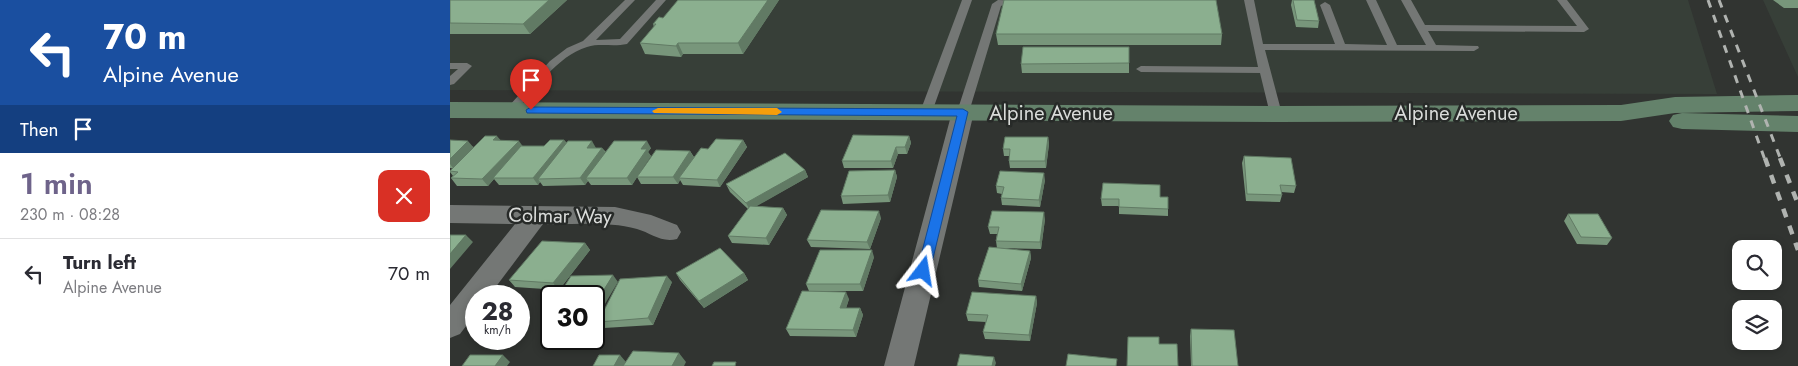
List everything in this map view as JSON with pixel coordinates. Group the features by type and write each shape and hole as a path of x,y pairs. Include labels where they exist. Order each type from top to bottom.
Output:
{"street":[{"name":"Alpine Avenue","path":"450,110 1276,114 1621,112 1675,105 1798,103"},
{"path":"900,366 963,112"},
{"name":"Alpine Avenue","path":"1621,112 1689,122 1798,124"},
{"name":"Colmar Way","path":"450,214 615,216 642,221 668,232"},
{"path":"450,326 536,215"}],"lane":[{"path":"511,110 554,63 571,50 587,43 630,0"},
{"path":"587,43 623,42 661,0"},
{"path":"926,112 967,0"},
{"path":"963,112 997,4 1005,0 1034,0"},
{"path":"1249,0 1264,70 1276,114"},
{"path":"1371,0 1394,48"},
{"path":"1406,0 1433,48"},
{"path":"1422,28 1584,29 1562,0"},
{"path":"1325,5 1341,48"},
{"path":"1259,47 1474,48"},
{"path":"450,66 468,66 450,82"},
{"path":"1141,69 1264,70"}],"shaded area":[{"path":"450,0 1688,0 1717,94 450,90"},
{"path":"1763,0 1798,0 1798,77"}],"building":[{"path":"450,0 549,0 523,24 450,23"},
{"path":"678,0 768,0 738,43 678,43 676,46 640,43 656,24 653,24 659,17 663,18"},
{"path":"1004,0 1216,0 1222,34 996,34"},
{"path":"1293,0 1314,0 1319,21 1297,20"},
{"path":"1023,47 1129,47 1129,63 1021,64"},
{"path":"853,135 909,136 905,147 896,147 891,161 842,161"},
{"path":"485,136 497,136 493,140 519,141 482,179 451,178 458,172 450,171"},
{"path":"1005,137 1048,137 1045,161 1009,161 1010,149 1003,149"},
{"path":"716,139 743,140 717,180 679,178 701,148 708,149"},
{"path":"450,140 468,141 450,159"},
{"path":"550,140 564,140 533,178 493,178 521,146 544,146"},
{"path":"568,141 592,141 587,148 602,148 580,178 538,179"},
{"path":"614,141 647,141 641,149 647,149 627,178 586,178"},
{"path":"656,150 690,151 673,177 637,177"},
{"path":"785,153 805,170 746,203 726,184"},
{"path":"1244,156 1291,158 1296,186 1280,185 1282,195 1247,194"},
{"path":"895,170 888,195 841,196 849,171"},
{"path":"1000,171 1044,173 1039,200 1001,198 1004,187 996,186"},
{"path":"1103,183 1160,185 1160,197 1168,197 1168,209 1119,207 1119,199 1101,199"},
{"path":"750,206 783,208 766,238 728,236"},
{"path":"821,210 879,211 867,242 807,240"},
{"path":"992,211 1044,212 1040,242 996,241 999,227 988,227"},
{"path":"1568,214 1598,214 1612,238 1581,237"},
{"path":"450,235 466,235 450,254"},
{"path":"542,241 585,243 553,283 509,280"},
{"path":"989,247 1030,251 1021,284 978,280"},
{"path":"720,248 744,273 699,301 676,273"},
{"path":"820,250 872,250 860,284 806,284"},
{"path":"613,275 605,288 605,285 565,285 571,276"},
{"path":"667,276 648,318 605,321 605,308 620,279"},
{"path":"802,291 846,292 840,308 860,308 853,330 786,329"},
{"path":"972,292 1036,296 1029,335 983,332 988,315 966,314"},
{"path":"1191,329 1234,330 1238,366 1192,366"},
{"path":"1128,337 1159,337 1159,344 1177,344 1178,366 1127,366"},
{"path":"633,351 679,353 672,366 623,366"},
{"path":"960,354 994,357 992,366 957,366"},
{"path":"1068,354 1117,359 1116,366 1066,366"},
{"path":"470,355 503,355 495,366 462,366"},
{"path":"599,355 620,355 614,366 593,366"},
{"path":"714,362 736,362 735,366 712,366"}],"railway":[{"path":"1708,0 1765,160"},
{"path":"1719,0 1781,160"},
{"path":"1765,158 1798,250"},
{"path":"1780,158 1798,204"}],"slow traffic":[{"path":"658,111 777,112"}],"route":[{"path":"531,110 963,112 923,271"}]}
